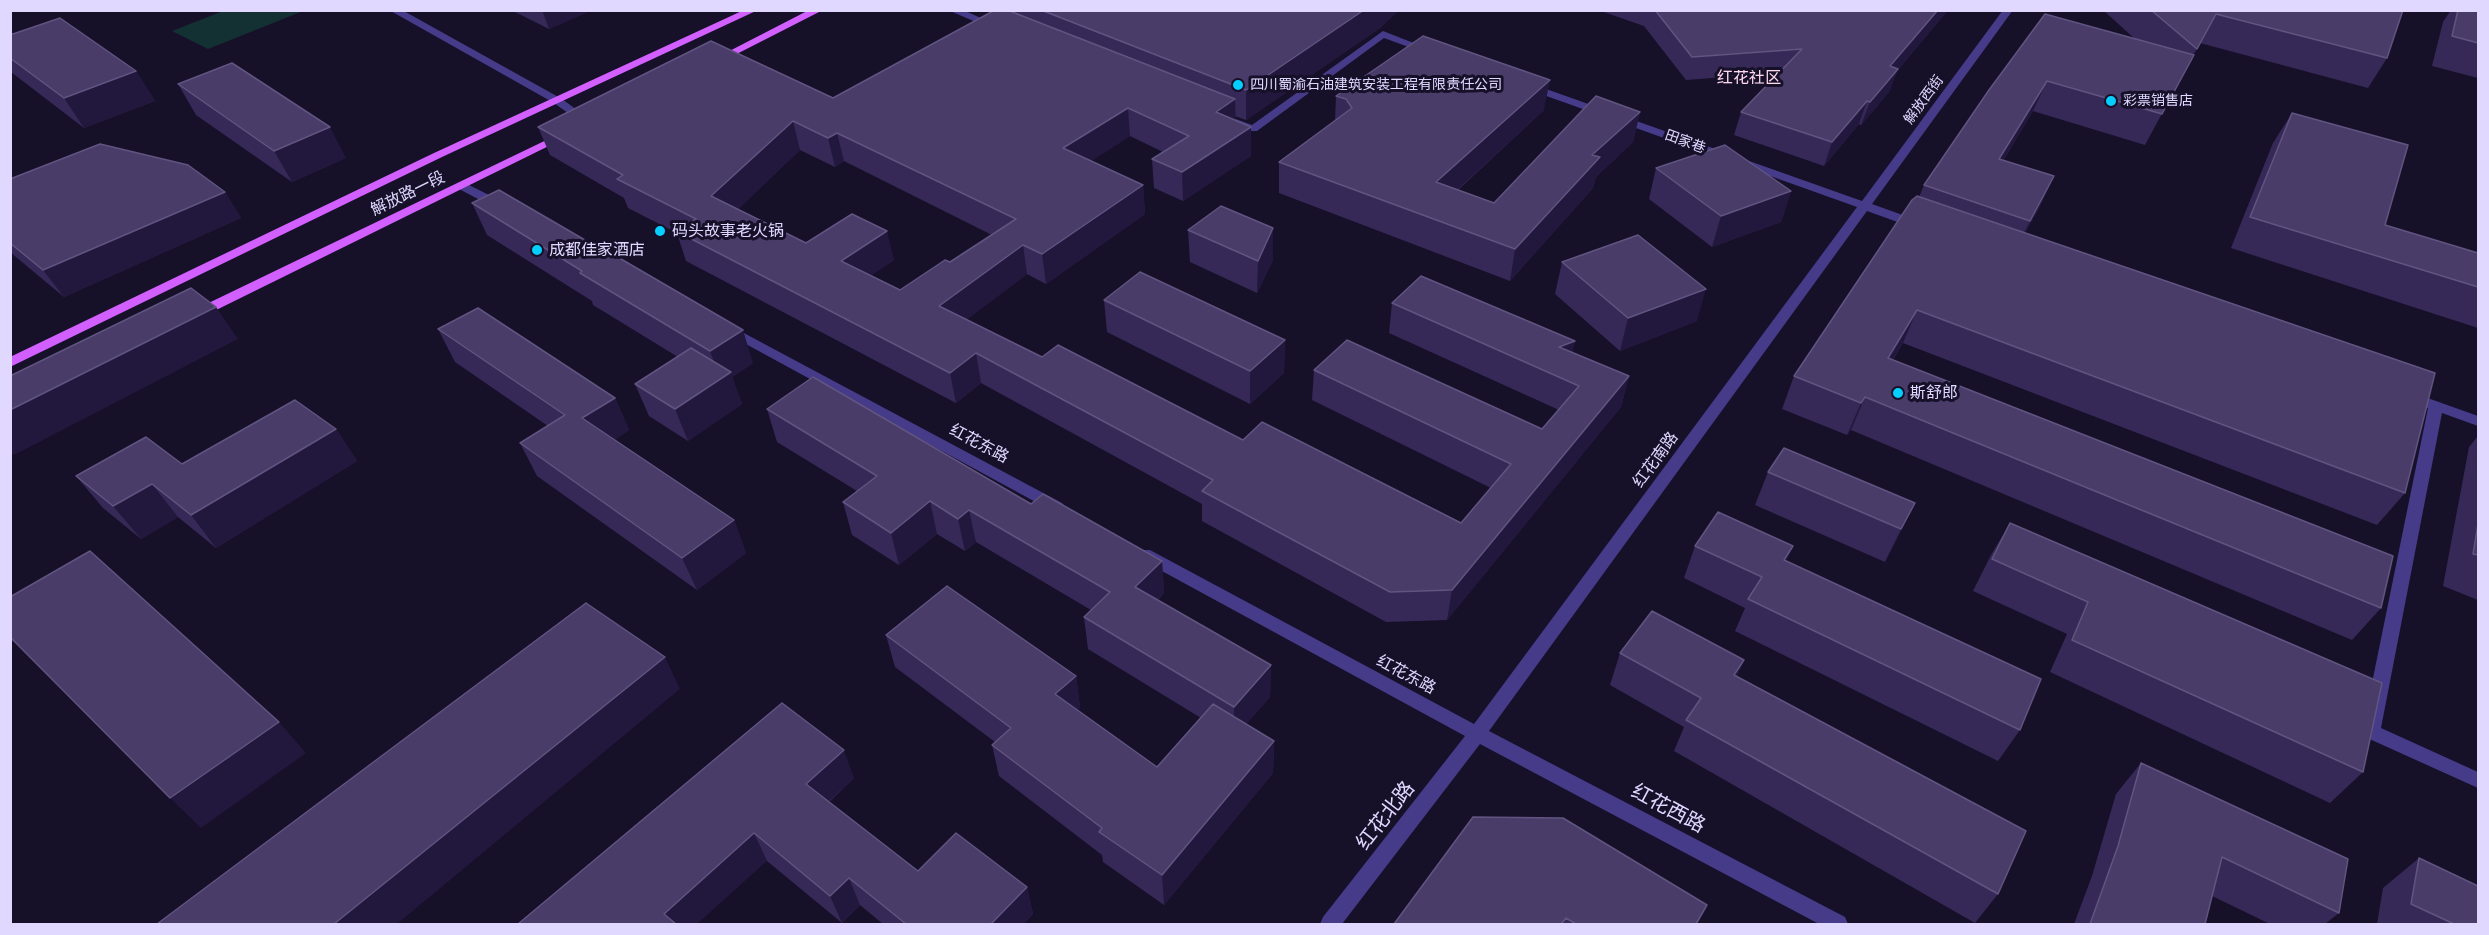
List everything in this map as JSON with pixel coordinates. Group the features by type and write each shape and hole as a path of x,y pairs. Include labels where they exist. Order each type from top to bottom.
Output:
{"main road":[{"name":"解放路一段","path":"10,363 438,155 753,10"},
{"path":"703,66 818,10"},
{"name":"解放路一段","path":"183,321 463,186 593,120"}],"street":[{"path":"394,10 593,120"},
{"path":"953,10 1008,32"},
{"name":"解放西街","path":"1865,207 2008,10"},
{"path":"1220,116 1253,129 1383,34 1439,54"},
{"name":"田家巷","path":"1518,82 1932,230"},
{"path":"463,186 515,214"},
{"name":"红花南路","path":"1477,734 1865,207"},
{"name":"红花东路","path":"714,321 1070,513"},
{"path":"2391,391 2478,421"},
{"path":"2436,406 2371,732 2478,780"},
{"name":"红花东路","path":"1132,547 1477,734"},
{"name":"红花北路","path":"1330,924 1477,734"},
{"name":"红花西路","path":"1477,734 1838,924"}],"green space":[{"path":"223,11 303,11 208,49 172,31"}],"building":[{"path":"995,10 1007,10 1235,99 1216,112 1251,127 1182,172 1152,159 1189,136 1128,108 1063,148 1143,185 1042,254 1023,245 939,306 1042,357 1058,345 1243,440 1262,422 1461,523 1511,464 1314,370 1347,340 1542,429 1579,386 1392,303 1421,276 1575,341 1559,347 1629,376 1452,590 1390,592 1202,491 1213,480 976,353 950,373 676,231 696,219 617,179 623,175 538,127 711,41 833,98","holes":["793,121 828,138 837,133 1016,219 950,262 945,260 900,290 841,261 887,231 852,214 806,243 711,196"]},
{"path":"1041,10 1364,10 1246,90"},
{"path":"1655,10 1938,10 1890,66 1898,69 1832,142 1741,112 1802,49 1692,57"},
{"path":"2151,10 2403,10 2387,58 2216,14 2197,49"},
{"path":"2458,10 2478,10 2478,43 2452,36"},
{"path":"2045,14 2194,55 2162,114 2047,81 1999,159 2054,176 2030,221 1924,185 1989,90"},
{"path":"60,18 136,71 64,98 10,58 10,35"},
{"path":"1423,36 1550,80 1436,182 1494,203 1596,96 1640,112 1592,155 1600,157 1515,249 1279,162 1352,108 1346,99 1336,96"},
{"path":"232,63 330,127 274,151 178,84"},
{"path":"2292,113 2408,145 2385,225 2478,253 2478,287 2250,217"},
{"path":"100,144 188,165 225,192 43,270 10,243 10,179"},
{"path":"1725,145 1791,191 1721,216 1656,168"},
{"path":"499,190 743,330 710,351 580,273 582,271 472,203"},
{"path":"1917,196 2435,373 2405,493 1917,310 1888,358 2393,556 2381,608 1865,397 1861,403 1794,376 1912,200"},
{"path":"1221,206 1273,228 1258,261 1188,230"},
{"path":"1638,235 1706,289 1628,318 1562,262"},
{"path":"1140,272 1285,340 1250,371 1104,300"},
{"path":"191,288 216,307 10,410 10,376"},
{"path":"478,308 615,398 582,418 734,520 682,558 520,443 565,415 438,329"},
{"path":"691,348 731,372 675,409 635,384"},
{"path":"813,377 1031,504 1043,494 1162,561 1135,587 1271,665 1234,707 1084,617 1110,592 969,510 958,519 930,501 891,533 843,502 877,476 767,409"},
{"path":"295,400 336,429 191,515 152,484 113,506 76,476 146,437 182,464"},
{"path":"1784,448 1915,503 1901,529 1768,472"},
{"path":"1718,512 1793,546 1784,560 2041,679 2020,730 1748,599 1762,577 1695,546"},
{"path":"2010,523 2382,683 2363,772 2072,640 2088,602 1992,559"},
{"path":"2478,524 2478,555 2473,554"},
{"path":"90,551 279,722 170,798 10,637 10,597"},
{"path":"947,586 1076,676 1055,694 1157,767 1213,704 1274,741 1162,875 1099,832 1102,828 992,745 1011,728 886,635"},
{"path":"586,603 665,657 334,924 157,924"},
{"path":"1652,611 1744,660 1734,675 2026,831 1998,894 1686,720 1701,698 1620,653"},
{"path":"782,703 844,750 806,784 918,871 956,833 1027,887 991,924 906,924 849,878 830,896 754,833 664,914 676,924 518,924"},
{"path":"2141,763 2348,859 2339,913 2222,857 2205,924 2090,924 2118,846"},
{"path":"1473,817 1563,818 1707,905 1696,924 1576,924 1566,918 1561,924 1394,924"},
{"path":"2419,858 2478,886 2478,924 2454,924 2411,904"}],"place":[{"name":"四川蜀渝石油建筑安装工程有限责任公司","path":"1238,85"},
{"name":"彩票销售店","path":"2111,101"},
{"name":"码头故事老火锅","path":"660,231"},
{"name":"成都佳家酒店","path":"537,250"},
{"name":"斯舒郎","path":"1898,393"}],"district":[{"name":"红花社区","path":"1749,78"}]}
